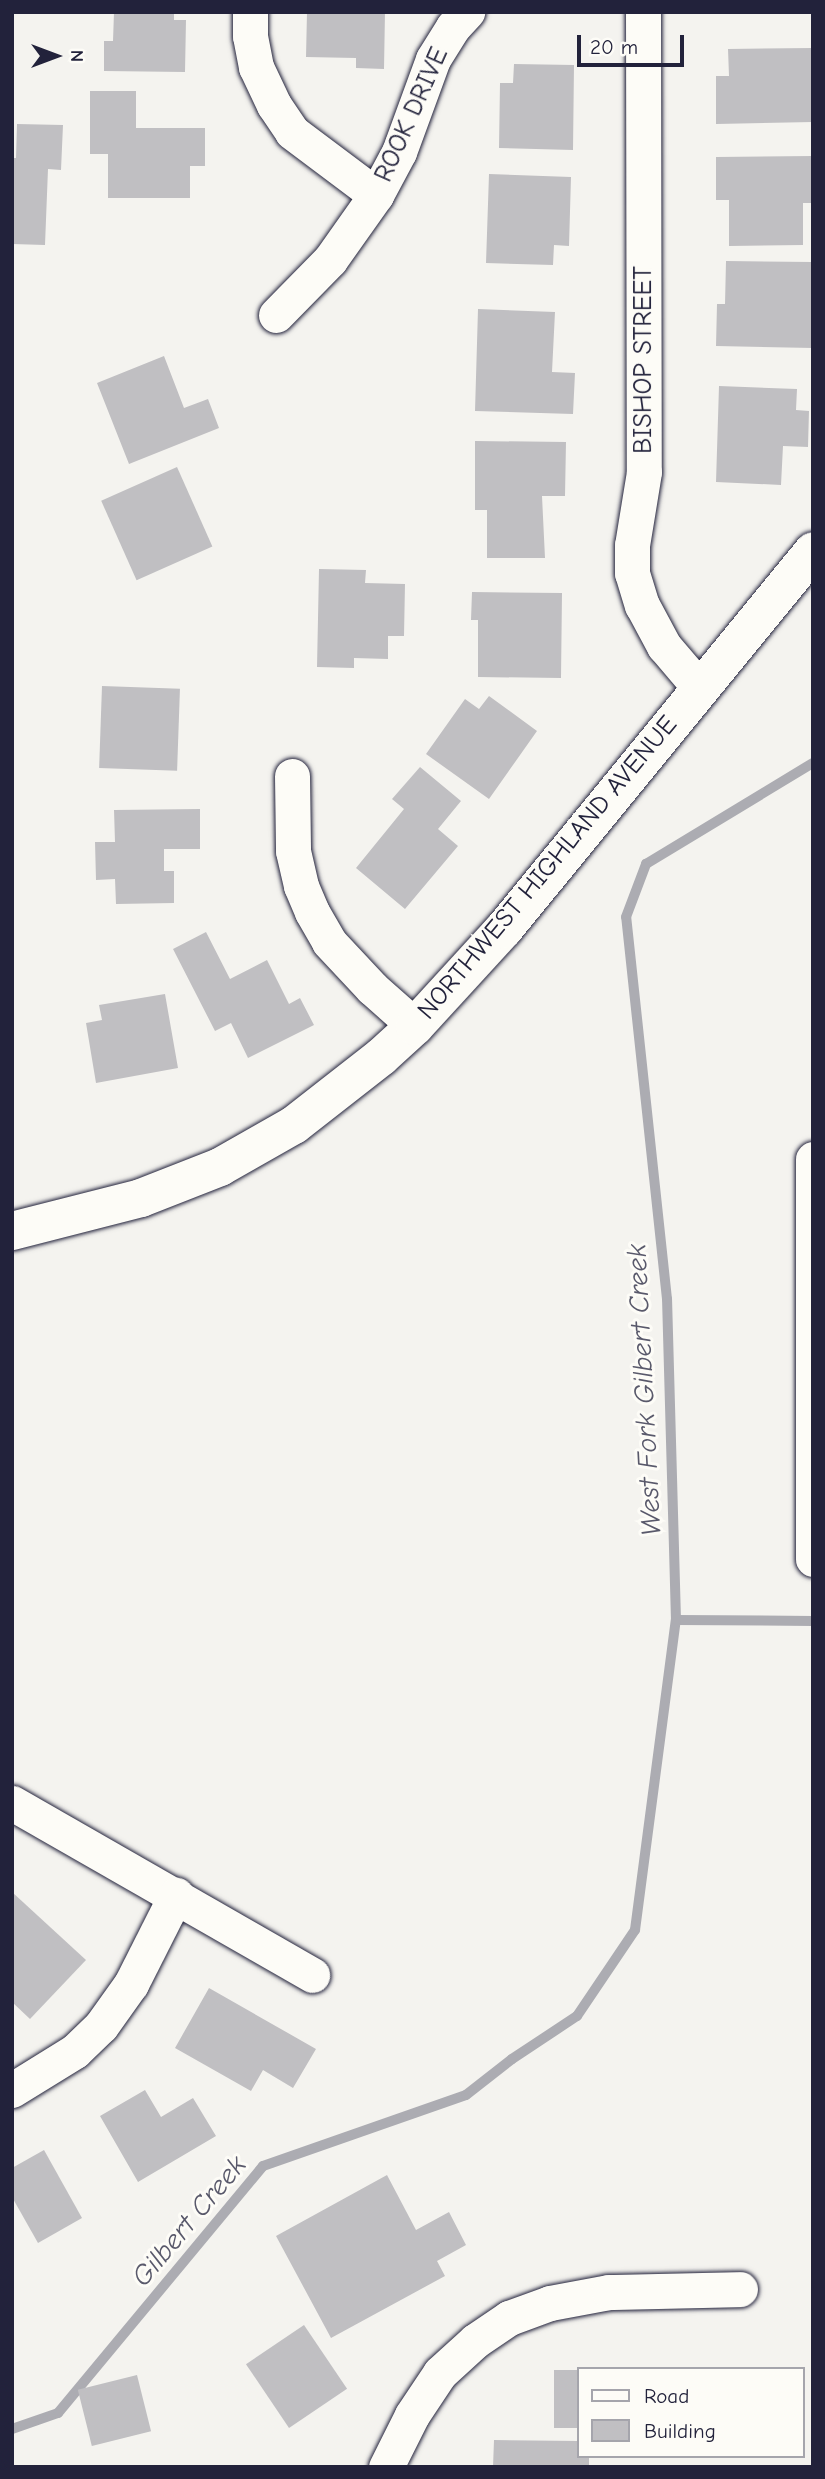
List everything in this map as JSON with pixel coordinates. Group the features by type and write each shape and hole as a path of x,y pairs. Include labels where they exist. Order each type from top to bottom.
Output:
{"main road":[{"name":"NORTHWEST HIGHLAND AVENUE","path":"12,1231 141,1198 220,1167 294,1125 415,1026 504,929 699,687 813,551"}],"street":[{"path":"250,12 250,36 256,67 274,105 292,132 376,195"},
{"name":"ROOK DRIVE","path":"276,315 330,260 376,195 400,152 433,59 453,27 467,12"},
{"name":"BISHOP STREET","path":"643,12 644,472 632,545 632,573 642,605 664,646 699,687"},
{"path":"292,776 293,851 300,886 312,912 329,942 372,988 415,1026"},
{"path":"812,1559 813,1159"},
{"path":"12,1802 312,1975"},
{"path":"12,2090 75,2051 101,2026 131,1984 176,1895"},
{"path":"386,2467 412,2415 440,2373 475,2341 509,2318 551,2303 609,2292 740,2289"}],"building":[{"path":"114,12 174,12 174,20 186,20 185,72 104,71 104,41 113,41"},
{"path":"307,12 385,12 384,69 356,68 356,58 306,57"},
{"path":"813,48 813,122 716,124 716,76 729,76 728,49"},
{"path":"514,64 574,65 573,150 499,148 500,83 513,83"},
{"path":"90,91 136,91 136,128 205,128 205,166 190,166 190,198 108,198 108,154 90,154"},
{"path":"17,124 63,125 61,170 48,169 45,245 12,244 12,158 16,158"},
{"path":"813,156 813,203 803,203 803,245 729,246 729,200 716,200 716,157"},
{"path":"489,174 571,177 569,246 554,245 553,265 486,263"},
{"path":"726,261 812,262 813,348 716,346 717,304 725,304"},
{"path":"478,309 555,312 552,372 575,373 573,414 475,411"},
{"path":"164,356 184,408 208,399 219,428 129,464 97,383"},
{"path":"719,386 797,389 796,410 809,411 808,447 783,446 781,485 716,482"},
{"path":"475,441 566,442 565,496 542,496 545,558 487,558 487,510 475,510"},
{"path":"177,467 212,546 137,580 101,501"},
{"path":"319,569 366,570 365,583 405,584 404,636 388,636 388,659 354,658 354,668 317,667"},
{"path":"472,592 562,593 561,678 478,677 478,620 471,620"},
{"path":"102,686 180,689 177,771 99,768"},
{"path":"489,696 537,731 489,799 426,754 465,699 479,709"},
{"path":"420,767 461,801 438,829 458,846 405,909 356,868 404,809 392,799"},
{"path":"200,809 200,849 164,849 164,871 174,871 174,903 116,904 115,879 96,880 95,842 115,842 114,810"},
{"path":"206,932 230,979 267,960 289,1004 300,998 314,1025 248,1058 231,1023 215,1031 173,949"},
{"path":"165,994 178,1068 96,1083 86,1023 102,1020 99,1005"},
{"path":"12,1892 86,1960 30,2019 12,2002"},
{"path":"209,1988 316,2049 293,2088 263,2070 251,2091 175,2048"},
{"path":"145,2090 161,2117 193,2098 216,2136 138,2182 100,2116"},
{"path":"44,2150 82,2218 38,2243 12,2197 12,2168"},
{"path":"387,2175 416,2230 449,2212 466,2245 437,2261 445,2276 331,2338 276,2236"},
{"path":"304,2325 347,2389 289,2428 246,2364"},
{"path":"554,2370 576,2370 576,2428 554,2428"},
{"path":"137,2375 151,2431 92,2446 78,2390"},
{"path":"494,2440 576,2441 576,2458 589,2458 589,2467 493,2467"}],"waterway":[{"name":"West Fork Gilbert Creek","path":"12,2429 58,2413 263,2166 466,2095 512,2059 577,2016 635,1930 676,1620 667,1299 626,917 646,864 813,763"},
{"path":"676,1620 813,1621"}],"water label":[{"name":"Gilbert Creek","path":"189,2221"}]}
